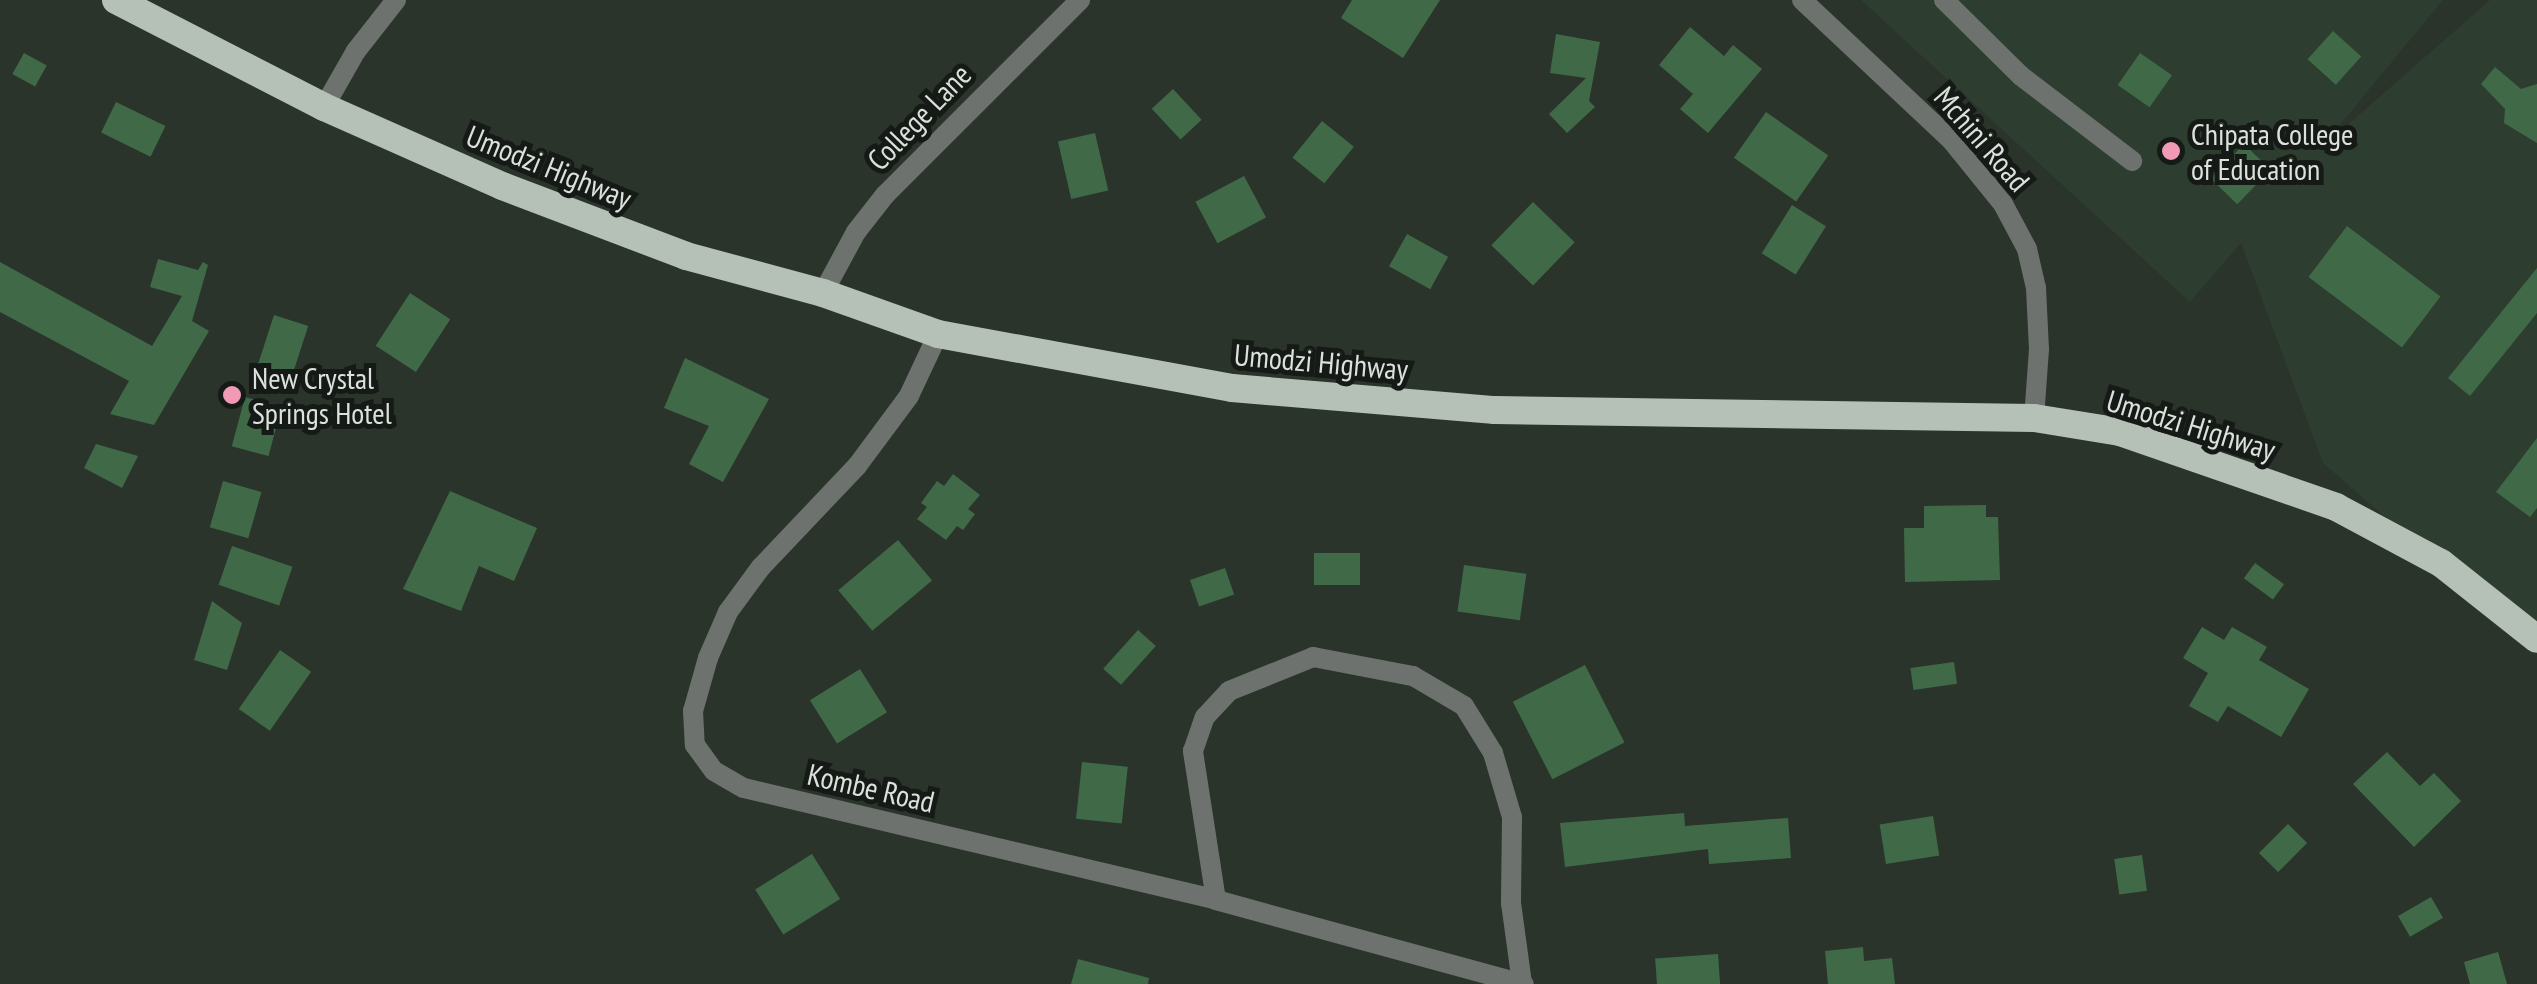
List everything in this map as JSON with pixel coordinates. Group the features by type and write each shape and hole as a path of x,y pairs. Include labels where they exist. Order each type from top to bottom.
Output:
{"highway":[{"name":"Umodzi Highway","path":"116,0 324,107 502,186 686,256 823,293 938,334 1232,388 1495,410 2034,418 2120,432 2336,507 2441,563 2537,640"}],"street":[{"path":"324,107 356,51 396,0"},
{"name":"College Lane","path":"823,293 856,232 885,195 1080,0"},
{"name":"Mchini Road","path":"1802,0 1952,141 2003,204 2027,250 2036,288 2040,349 2034,418"},
{"path":"1944,0 2021,76 2132,162"},
{"name":"Kombe Road","path":"938,334 909,396 857,466 761,566 728,612 708,658 693,711 695,745 714,771 744,788 1216,900 1523,984"},
{"path":"1216,900 1192,752 1205,717 1228,691 1313,657 1413,676 1464,706 1493,753 1512,816 1511,903 1523,984"}],"shaded area":[{"path":"1861,0 2443,0 2319,150 2490,0 2537,0 2537,649 2323,463 2241,243 2190,302"}],"building":[{"path":"1352,0 1440,0 1403,58 1341,18"},
{"path":"1690,27 1724,56 1733,45 1762,69 1708,133 1680,109 1693,94 1659,65"},
{"path":"2333,31 2361,56 2336,85 2308,59"},
{"path":"1556,34 1600,42 1589,101 1595,107 1567,133 1549,114 1586,78 1550,73"},
{"path":"24,53 47,66 35,87 12,74"},
{"path":"2140,53 2172,75 2150,107 2118,85"},
{"path":"2495,67 2521,89 2537,84 2537,143 2504,123 2505,109 2481,84"},
{"path":"1173,89 1202,120 1180,139 1152,109"},
{"path":"116,102 165,126 151,157 101,133"},
{"path":"1766,112 1828,156 1796,201 1734,158"},
{"path":"1322,121 1354,147 1324,183 1292,158"},
{"path":"1095,133 1108,190 1071,199 1058,142"},
{"path":"2244,144 2271,170 2237,204 2211,179"},
{"path":"1244,176 1266,217 1218,243 1195,202"},
{"path":"1533,202 1575,242 1533,285 1491,245"},
{"path":"1792,205 1826,226 1796,275 1762,253"},
{"path":"2347,226 2440,296 2402,348 2308,277"},
{"path":"1407,234 1448,257 1430,289 1389,266"},
{"path":"158,259 198,270 203,262 208,265 192,321 209,331 154,425 110,414 129,381 0,312 0,262 152,346 182,296 150,287"},
{"path":"2537,268 2537,313 2470,396 2448,378"},
{"path":"410,293 450,319 416,372 376,346"},
{"path":"274,315 308,326 292,376 258,364"},
{"path":"685,358 769,399 723,482 689,464 709,426 664,408"},
{"path":"245,397 282,407 269,456 232,446"},
{"path":"2537,438 2537,508 2530,517 2496,492"},
{"path":"96,444 138,456 122,488 84,468"},
{"path":"953,474 980,495 968,509 975,514 963,530 957,526 946,540 917,519 927,507 921,503 937,481 944,486"},
{"path":"223,481 261,492 248,538 210,527"},
{"path":"450,491 537,528 514,581 479,566 461,611 403,589"},
{"path":"1986,505 1986,517 1998,517 2000,580 1905,582 1904,528 1924,528 1924,506"},
{"path":"898,540 932,581 872,631 838,590"},
{"path":"232,546 293,567 279,606 219,585"},
{"path":"1314,553 1360,553 1360,585 1314,585"},
{"path":"2255,563 2284,584 2273,600 2244,578"},
{"path":"1464,565 1526,574 1520,620 1457,612"},
{"path":"1225,568 1234,594 1199,607 1190,580"},
{"path":"212,601 242,623 227,670 194,660"},
{"path":"2202,627 2224,640 2232,627 2267,647 2259,660 2309,689 2281,737 2228,706 2218,722 2189,706 2208,673 2183,658"},
{"path":"1138,630 1156,646 1121,685 1103,669"},
{"path":"280,650 311,672 270,731 239,709"},
{"path":"1954,662 1957,684 1913,690 1910,668"},
{"path":"1585,665 1624,743 1552,779 1513,702"},
{"path":"860,669 887,712 837,744 810,700"},
{"path":"2387,752 2420,786 2434,773 2461,801 2414,847 2353,784"},
{"path":"1082,762 1128,767 1122,823 1076,819"},
{"path":"1684,813 1685,826 1788,818 1791,858 1709,864 1708,849 1565,867 1560,823"},
{"path":"1933,816 1939,856 1886,864 1880,824"},
{"path":"2288,824 2307,843 2278,872 2259,853"},
{"path":"812,854 840,899 783,934 755,890"},
{"path":"2142,855 2147,891 2119,895 2114,859"},
{"path":"2431,897 2443,918 2410,937 2398,916"},
{"path":"1863,947 1864,961 1892,958 1895,984 1828,984 1825,951"},
{"path":"2498,952 2507,984 2470,984 2464,962"},
{"path":"1718,954 1720,984 1657,984 1655,958"},
{"path":"1078,959 1149,978 1148,984 1071,984"}],"place":[{"name":"Chipata College of Education","path":"2171,151"},
{"name":"New Crystal Springs Hotel","path":"232,395"}]}
